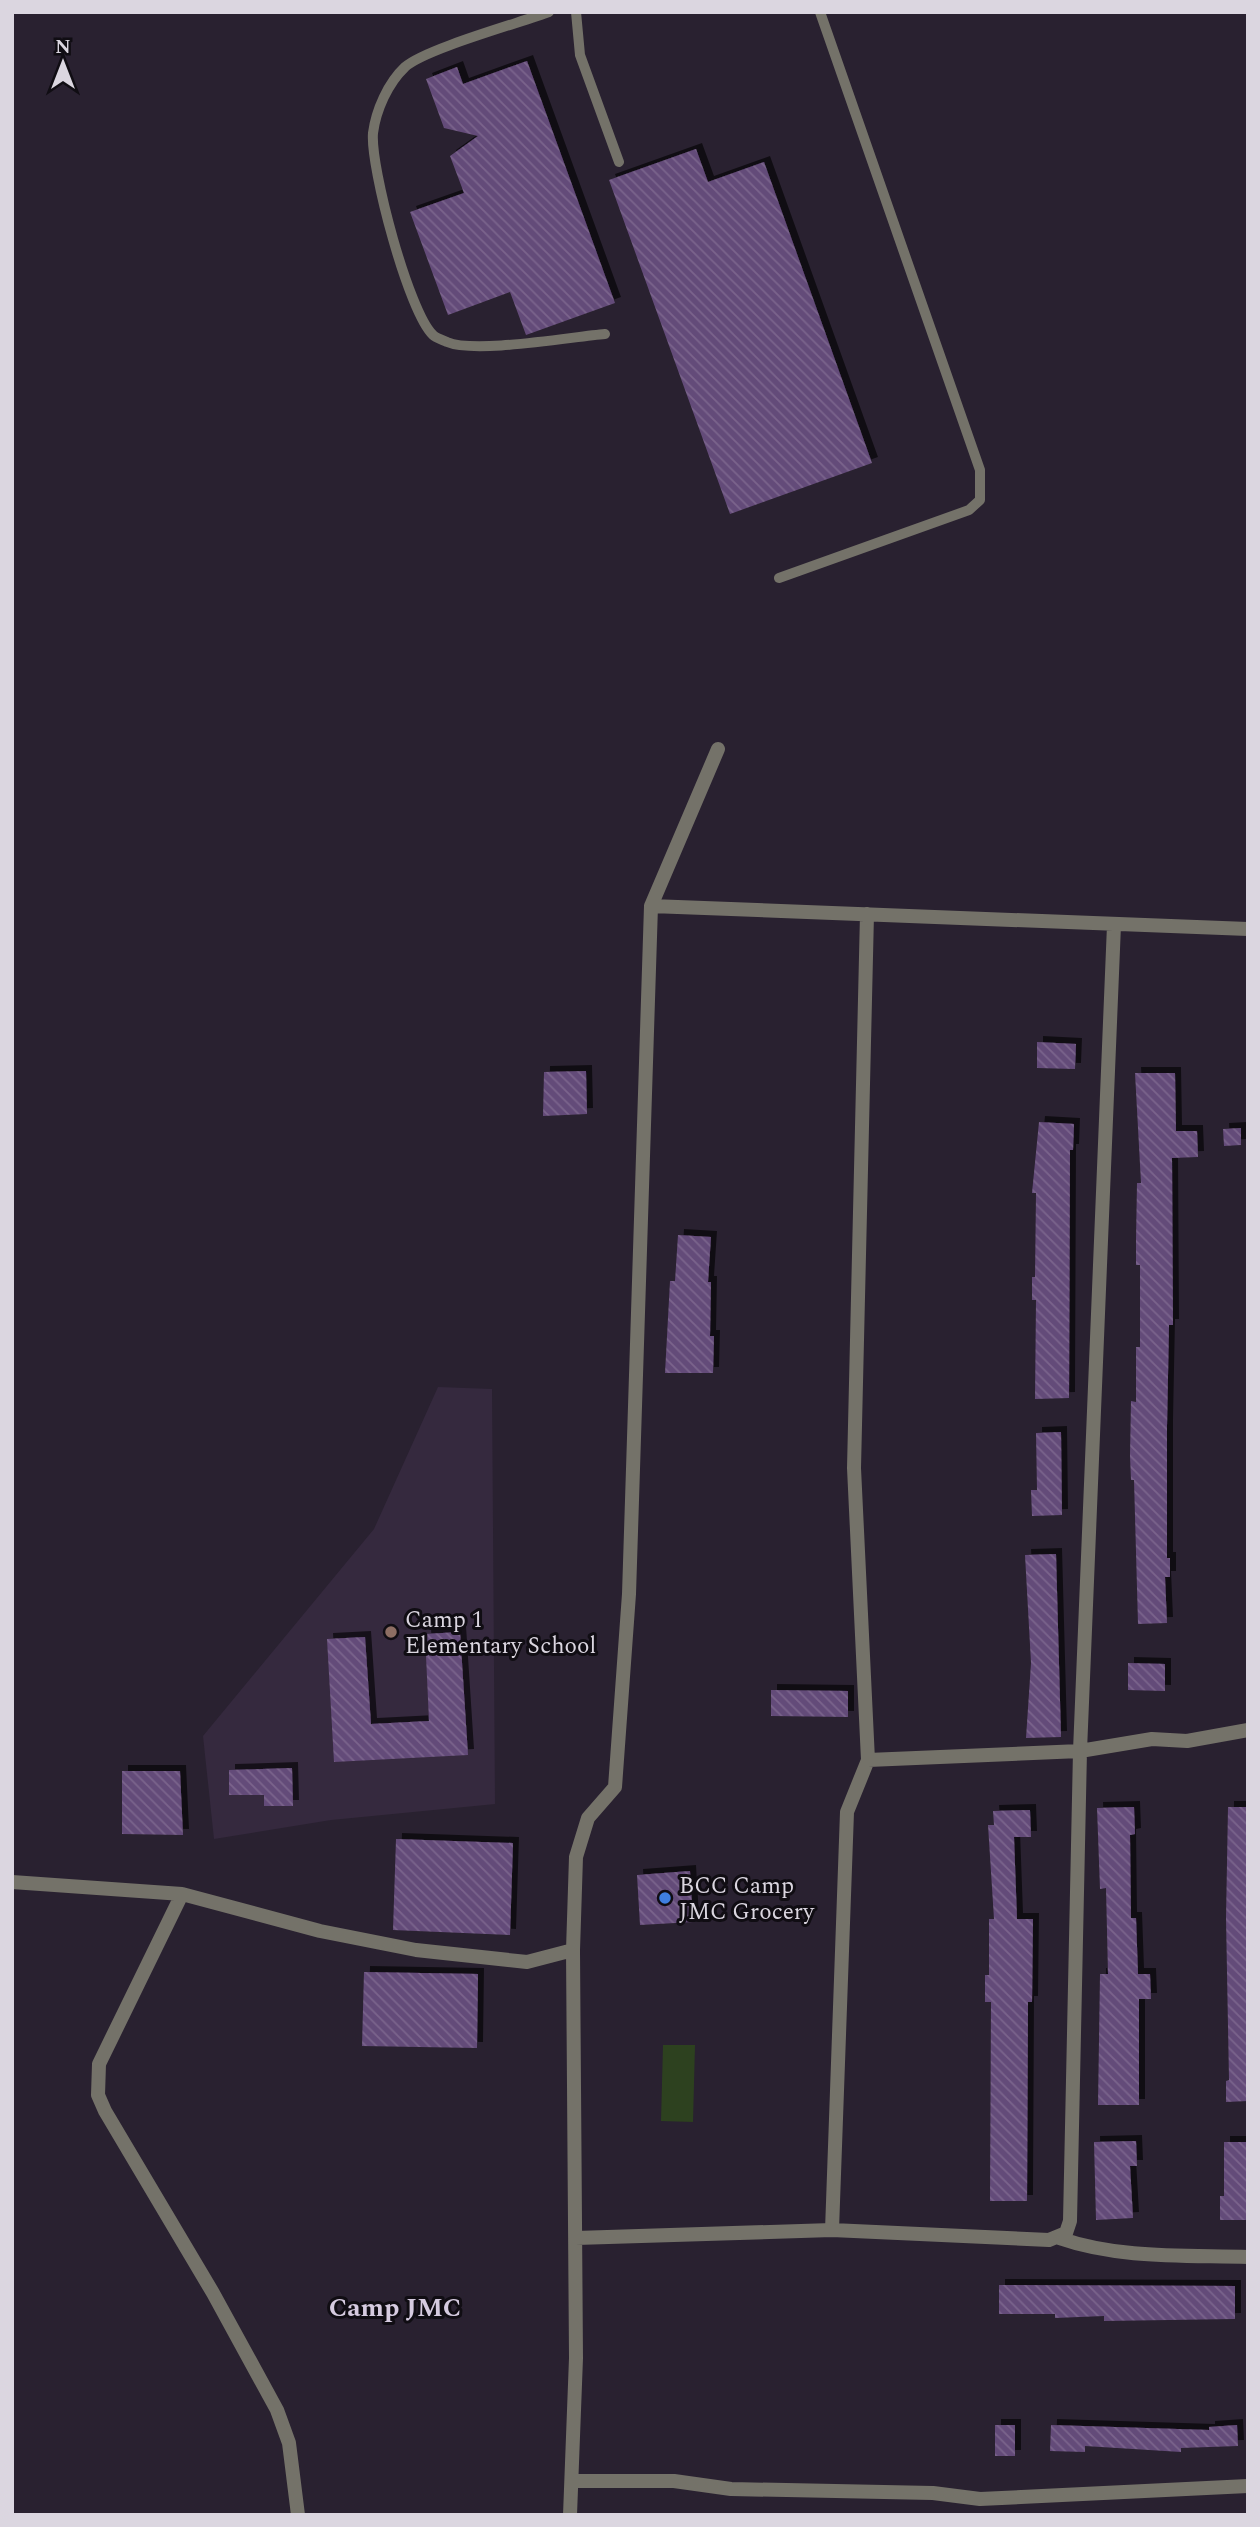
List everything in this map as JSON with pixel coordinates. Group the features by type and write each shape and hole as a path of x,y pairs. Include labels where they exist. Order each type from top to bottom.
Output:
{"street":[{"path":"570,2515 576,2238 573,1950 576,1857 588,1818 615,1787 628,1607 651,906 718,748"},
{"path":"651,906 1248,929"},
{"path":"832,2230 847,1812 868,1760 854,1468 867,914"},
{"path":"1059,2238 1066,2233 1070,2221 1080,1751 1114,925"},
{"path":"868,1760 1080,1751 1152,1739 1187,1741 1248,1730"},
{"path":"12,1882 182,1894 320,1931 416,1950 527,1962 573,1950"},
{"path":"182,1894 99,2064 99,2095 105,2111 213,2293 277,2410 289,2443 298,2515"},
{"path":"576,2238 832,2230 1059,2238 1082,2246 1127,2253 1248,2257"},
{"path":"572,2481 674,2481 731,2489 933,2493 979,2498 1248,2486"}],"lane":[{"path":"549,12 434,53 406,66 384,96 373,132 376,172 384,211 418,307 432,335 450,344 472,347 605,334"},
{"path":"576,12 580,54 619,162"},
{"path":"779,578 969,510 980,500 982,486 980,470 820,12"}],"shaded area":[{"name":"Camp 1 Elementary School","path":"438,1387 492,1389 495,1804 331,1820 214,1839 203,1736 374,1529"}],"green space":[{"path":"663,2045 695,2045 693,2122 661,2121"}],"building":[{"path":"527,61 615,303 526,335 510,292 448,315 410,212 464,193 450,156 478,136 444,128 426,79 457,67 463,84"},
{"path":"696,149 708,182 764,162 872,463 730,514 609,180"},
{"path":"1037,1042 1076,1044 1075,1069 1037,1068"},
{"path":"586,1071 587,1114 543,1116 544,1072"},
{"path":"1135,1073 1175,1073 1176,1131 1197,1131 1198,1157 1172,1158 1173,1325 1169,1325 1167,1558 1170,1558 1170,1577 1165,1577 1167,1623 1138,1624 1134,1480 1131,1480 1130,1456 1131,1401 1136,1402 1136,1347 1140,1347 1140,1265 1136,1265 1136,1240 1137,1183 1141,1183"},
{"path":"1039,1122 1074,1124 1073,1150 1070,1150 1069,1398 1035,1399 1036,1300 1032,1300 1032,1277 1035,1277 1036,1193 1032,1193"},
{"path":"1241,1128 1241,1145 1224,1146 1223,1129"},
{"path":"678,1235 711,1237 708,1282 711,1282 710,1336 714,1336 713,1373 665,1373 670,1281 675,1281"},
{"path":"1061,1432 1062,1515 1032,1516 1031,1490 1037,1490 1036,1433"},
{"path":"1056,1554 1061,1737 1026,1738 1031,1663 1025,1555"},
{"path":"460,1632 468,1755 334,1762 327,1639 365,1637 371,1724 429,1721 425,1634"},
{"path":"1128,1663 1165,1664 1165,1691 1128,1690"},
{"path":"771,1690 848,1691 848,1717 771,1716"},
{"path":"292,1768 293,1806 264,1806 264,1795 229,1795 229,1770"},
{"path":"122,1771 180,1771 183,1835 122,1834"},
{"path":"1134,1807 1135,1834 1130,1835 1131,1918 1136,1918 1138,1974 1150,1974 1151,1999 1139,1999 1139,2105 1098,2105 1100,1974 1108,1974 1106,1888 1100,1889 1097,1808"},
{"path":"1228,1807 1248,1807 1248,2101 1226,2102 1226,2081 1229,2080 1226,1918"},
{"path":"1030,1810 1031,1837 1014,1837 1017,1919 1033,1919 1032,2002 1028,2002 1027,2201 990,2201 991,2002 985,2002 985,1975 989,1975 989,1919 994,1919 988,1825 994,1825 993,1811"},
{"path":"396,1839 513,1843 510,1935 393,1930"},
{"name":"BCC Camp JMC Grocery","path":"690,1871 693,1922 640,1925 637,1875"},
{"path":"364,1972 478,1974 477,2048 362,2046"},
{"path":"1136,2141 1137,2166 1130,2166 1133,2218 1096,2220 1094,2142"},
{"path":"1224,2142 1248,2142 1248,2220 1220,2220 1220,2196 1224,2196"},
{"path":"999,2285 1235,2286 1235,2319 1104,2321 1104,2316 1055,2318 1055,2314 999,2314"},
{"path":"995,2425 1015,2425 1015,2456 995,2456"},
{"path":"1051,2425 1209,2430 1209,2427 1237,2425 1238,2446 1181,2448 1181,2452 1085,2446 1085,2452 1050,2451"}],"place":[{"name":"Camp 1 Elementary School","path":"391,1632"},
{"name":"BCC Camp JMC Grocery","path":"665,1898"}],"district":[{"name":"Camp JMC","path":"395,2307"}]}
